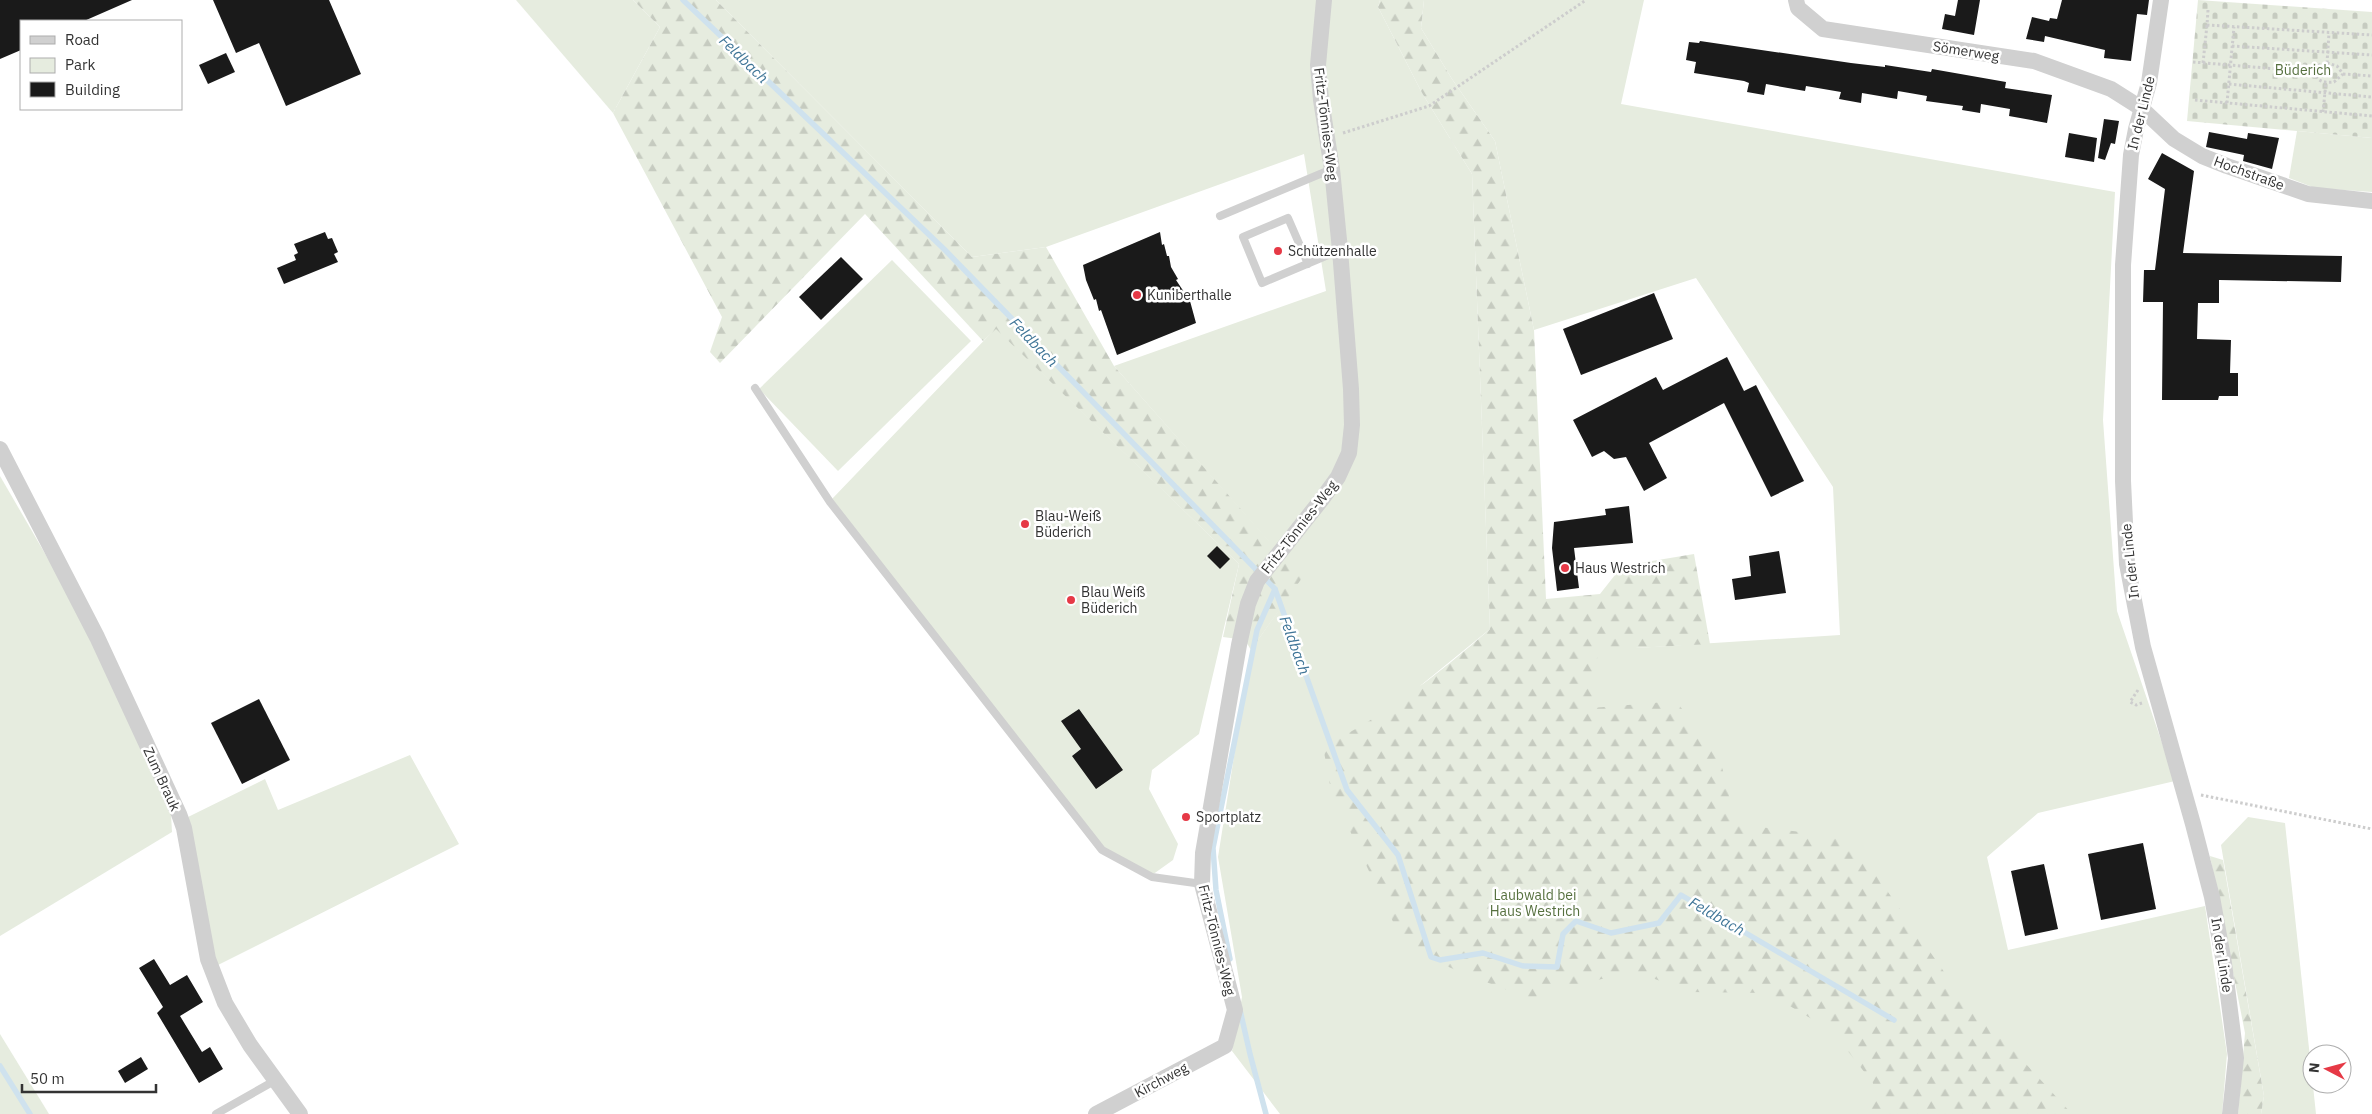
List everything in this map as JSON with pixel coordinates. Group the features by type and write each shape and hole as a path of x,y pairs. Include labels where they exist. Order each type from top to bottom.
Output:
{"street":[{"name":"Fritz-Tönnies-Weg","path":"1225,1046 1235,1010 1202,884 1203,853 1239,645 1248,604 1261,575 1338,477 1349,453 1352,425 1340,250 1332,169 1320,100 1318,65 1324,0"},
{"name":"Sömerweg","path":"1796,0 1798,8 1824,30 2034,62 2111,89 2141,108"},
{"name":"In der Linde","path":"2162,0 2151,74 2141,108 2131,155 2123,265 2123,481 2127,564 2153,688 2185,792 2212,898 2224,963 2236,1058 2230,1114"},
{"name":"Hochstraße","path":"2141,108 2174,139 2202,156 2227,166 2308,194 2372,200"},
{"name":"Zum Brauk","path":"0,449 97,637 179,814 184,828 208,960 225,1003 300,1114"},
{"name":"Kirchweg","path":"1096,1114 1225,1046"}],"lane":[{"path":"1220,216 1332,169"},
{"path":"1308,264 1288,218 1243,237 1262,283 1308,264 1340,250"},
{"path":"755,388 830,502 1102,850 1152,877 1202,884"},
{"path":"216,1114 276,1080"}],"path":[{"path":"1328,140 1342,133 1429,106 1586,0"},
{"path":"2204,63 2208,10"},
{"path":"2206,25 2372,35"},
{"path":"2227,102 2234,27"},
{"path":"2327,63 2329,33"},
{"path":"2232,46 2372,55"},
{"path":"2193,62 2314,72"},
{"path":"2314,72 2319,66 2327,63 2337,66 2342,74"},
{"path":"2314,72 2318,79 2326,82 2337,81 2342,74"},
{"path":"2342,74 2372,76"},
{"path":"2323,112 2326,82"},
{"path":"2229,84 2372,97"},
{"path":"2195,100 2372,116"},
{"path":"2185,792 2372,829"}],"green space":[{"path":"516,0 633,0 660,27 613,113"},
{"path":"633,0 716,0 972,257 1046,247 1114,366 1302,578 1251,650 1245,640 1223,637 1239,564 996,329 983,341 865,214 720,363 710,352 722,317 613,113 660,27"},
{"name":"Laubwald bei Haus Westrich","path":"716,0 1380,0 1378,7 1422,93 1472,174 1490,629 1420,686 1508,635 1636,648 1840,635 1833,487 1696,278 1534,330 1495,141 1452,79 1421,28 1424,0 1644,0 1621,104 2115,192 2103,420 2117,611 2175,781 2038,813 1987,857 2008,950 2205,906 2227,1054 2222,1114 1280,1114 1232,1051 1242,997 1218,857 1251,650 1301,578 1114,366 1326,291 1304,154 1046,247 972,257"},
{"name":"Laubwald bei Haus Westrich","path":"1380,0 1424,0 1421,28 1452,79 1495,141 1534,330 1546,599 1600,594 1622,566 1694,554 1710,644 1598,650 1592,708 1676,701 1720,759 1736,824 1850,838 1954,986 2072,1114 1868,1114 1873,1083 1832,1031 1768,993 1690,992 1636,972 1558,988 1531,999 1462,973 1405,947 1331,791 1323,746 1368,722 1411,693 1490,629 1472,174 1422,93 1378,7"},
{"name":"Büderich","path":"2198,0 2372,12 2372,138 2187,121"},
{"path":"2297,131 2372,138 2372,192 2315,188 2289,178"},
{"path":"892,260 971,341 838,471 759,389"},
{"name":"Blau Weiß Büderich","path":"996,328 1239,564 1199,734 1152,770 1149,789 1178,844 1173,860 1152,875 1104,848 832,499"},
{"path":"0,476 94,638 171,814 172,832 0,936"},
{"path":"410,755 459,844 214,967 188,817 265,779 278,810"},
{"path":"2248,817 2285,823 2309,1044 2302,1044 2302,1094 2314,1094 2316,1114 2261,1114 2264,1096 2221,845"},
{"path":"2210,856 2223,860 2264,1096 2261,1114 2238,1114 2245,1033"},
{"path":"0,1034 49,1114 0,1114"}],"building":[{"path":"0,0 132,0 86,20 20,20 20,50 0,59"},
{"path":"213,0 329,0 361,74 286,106 259,43 236,53"},
{"path":"1958,0 1980,0 1974,35 1942,29 1945,14 1955,16"},
{"path":"2062,0 2149,0 2147,15 2137,14 2131,61 2104,58 2105,50 2045,36 2044,42 2026,39 2032,17 2049,21 2050,18 2057,19"},
{"path":"1700,41 1851,63 1885,67 1885,65 1931,72 1932,69 2006,82 2005,88 2052,95 2047,123 2009,116 2010,109 1981,104 1980,113 1962,110 1963,106 1926,101 1927,96 1898,91 1897,99 1862,93 1861,103 1839,99 1841,92 1806,86 1805,91 1766,84 1764,95 1747,92 1749,83 1744,81 1694,73 1696,62 1686,60 1689,42 1699,43"},
{"path":"226,53 235,72 208,84 199,65"},
{"path":"2104,119 2119,121 2115,144 2111,143 2105,160 2098,158"},
{"path":"2209,132 2247,139 2248,133 2279,138 2272,169 2243,161 2244,155 2206,147"},
{"path":"2069,133 2097,138 2094,162 2065,157"},
{"path":"2162,153 2194,171 2183,253 2342,256 2341,282 2219,280 2219,303 2198,303 2197,339 2231,340 2230,373 2238,373 2238,396 2219,396 2218,400 2162,400 2163,302 2143,302 2144,270 2155,270 2165,189 2148,179"},
{"path":"325,232 328,239 332,238 338,252 334,254 338,262 284,284 277,268 296,260 294,255 298,253 294,244"},
{"name":"Kuniberthalle","path":"1160,232 1162,245 1164,244 1167,256 1169,256 1171,267 1178,279 1176,280 1190,301 1196,323 1117,355 1101,310 1099,311 1096,299 1094,300 1086,280 1083,265"},
{"path":"841,257 863,279 821,320 799,297"},
{"path":"1654,293 1673,339 1581,375 1563,329"},
{"path":"1727,357 1744,391 1756,385 1804,481 1771,497 1724,403 1649,443 1667,478 1644,491 1626,457 1614,459 1604,451 1592,457 1573,420 1656,377 1663,390"},
{"path":"1629,506 1633,543 1574,548 1579,588 1557,591 1552,548 1554,522 1606,515 1605,509"},
{"path":"1217,546 1230,559 1220,569 1207,556"},
{"path":"1779,551 1786,593 1735,600 1732,579 1751,576 1749,556"},
{"path":"259,699 290,760 242,784 211,723"},
{"path":"1079,709 1123,770 1096,789 1072,756 1081,749 1061,721"},
{"path":"2143,843 2156,909 2101,920 2088,854"},
{"path":"2044,864 2058,929 2025,936 2011,871"},
{"path":"154,959 170,985 187,975 203,1002 180,1016 202,1052 210,1047 223,1069 199,1083 157,1013 163,1007 139,968"},
{"path":"141,1057 148,1069 125,1083 118,1071"}],"waterway":[{"name":"Feldbach","path":"683,0 944,249 1275,589 1347,790 1398,855 1431,957 1440,960 1483,953 1523,966 1557,967 1563,934 1576,921 1611,933 1659,923 1681,895 1894,1020"},
{"path":"1230,959 1216,890 1213,848 1257,630 1275,589"},
{"path":"1240,1010 1266,1114"},
{"path":"0,1066 30,1114"}],"place":[{"name":"Schützenhalle","path":"1278,251"},
{"name":"Kuniberthalle","path":"1137,295"},
{"name":"Blau-Weiß Büderich","path":"1025,524"},
{"name":"Haus Westrich","path":"1565,568"},
{"name":"Blau Weiß Büderich","path":"1071,600"},
{"name":"Sportplatz","path":"1186,817"}]}
